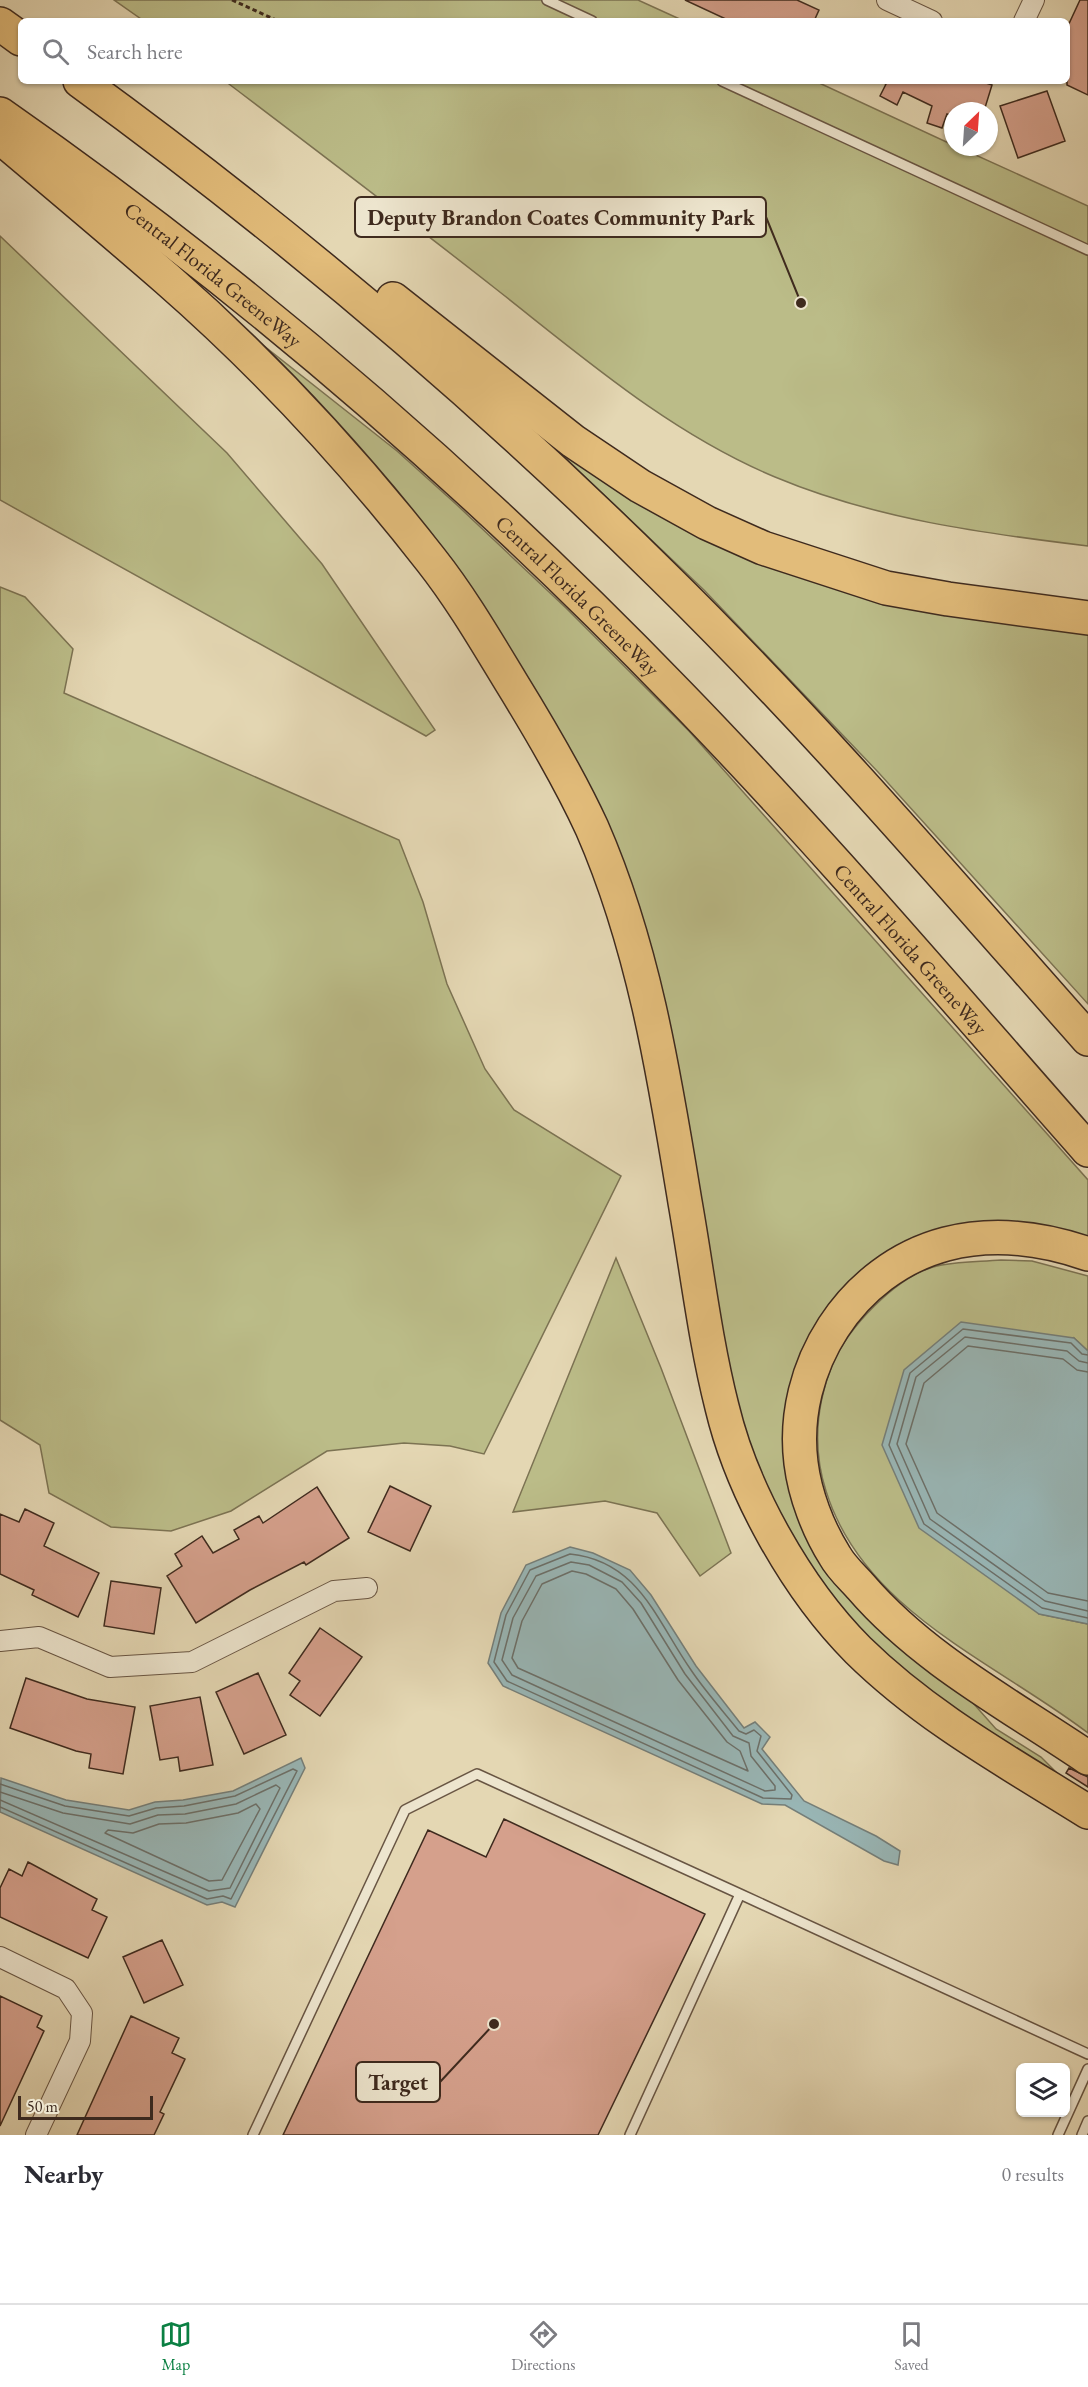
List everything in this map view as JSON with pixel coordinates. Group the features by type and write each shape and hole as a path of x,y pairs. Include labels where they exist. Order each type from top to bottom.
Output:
{"highway":[{"path":"0,24 18,37"},
{"path":"85,84 222,186 374,309 593,507 802,720 1088,1040"},
{"path":"86,84 257,195 506,385 573,441 640,486 707,523 763,548 886,588 1088,618"},
{"name":"Central Florida GreeneWay","path":"0,114 177,244 310,351 455,477 540,557 680,696 771,794 1088,1150"},
{"path":"0,137 170,282 272,380 365,480 434,564 494,654 543,733 585,816 622,906 650,1000 722,1411 756,1500 808,1590 855,1647 910,1698 964,1737 1088,1812"},
{"path":"1088,1254 1059,1244 1017,1238 983,1238 944,1245 886,1272 850,1302 827,1337 808,1382 801,1428 801,1463 812,1511 835,1558 894,1623 923,1648 1088,1758"}],"street":[{"path":"887,0 926,18"},
{"path":"1025,18 1034,0"},
{"path":"0,1641 39,1637 110,1667 192,1662 334,1591 367,1588"},
{"path":"0,1957 66,1989 82,2013 80,2042 36,2135"}],"lane":[{"path":"547,0 586,18"},
{"path":"728,84 1088,250"},
{"path":"253,2135 405,1810 477,1774 1088,2054"},
{"path":"630,2135 740,1894"},
{"path":"1058,2135 1088,2069"},
{"path":"1082,2135 1088,2121"}],"path":[{"path":"232,0 272,18"}],"green space":[{"path":"114,0 638,0 677,18 140,18"},
{"path":"229,84 821,84 944,141 944,156 978,156 1088,206 1088,546 968,530 890,514 851,504 775,477 700,439 664,417 596,368"},
{"path":"0,236 227,453 322,564 435,730 426,736 0,500"},
{"path":"254,338 397,451 457,505 566,608 689,731 1088,1180 1088,1239 874,1263 789,1468 923,1666 973,1703 996,1729 1041,1757 1062,1778 907,1679 835,1607 756,1475 580,782"},
{"path":"519,414 691,523 1088,625 1088,1004 878,772 704,590"},
{"path":"0,587 25,597 73,649 64,693 399,840 423,902 447,984 485,1069 514,1110 621,1176 484,1454 450,1446 404,1443 327,1451 231,1511 171,1531 111,1527 49,1493 40,1445 0,1420"},
{"path":"616,1258 661,1368 731,1553 700,1576 657,1513 605,1501 513,1512"},
{"path":"1001,1260 1032,1261 1088,1276 1088,1351 1074,1338 1039,1614 1088,1624 1088,1733 974,1657 901,1602 869,1569 844,1533 826,1491 822,1475 818,1426 827,1379 840,1349 861,1320 888,1293 918,1273 950,1264"}],"water":[{"path":"961,1322 1074,1338 1088,1351 1088,1624 1039,1614 919,1528 882,1445 904,1370"},
{"path":"570,1547 593,1553 630,1570 651,1595 696,1666 744,1728 755,1722 770,1737 762,1749 804,1801 876,1836 900,1851 898,1865 884,1861 785,1805 762,1804 503,1686 488,1663 501,1613 526,1565"},
{"path":"301,1758 305,1768 235,1907 222,1902 207,1905 0,1812 1,1778 66,1800 129,1810 155,1802 183,1800 233,1791"}],"building":[{"path":"685,0 797,0 819,10 815,18 724,18"},
{"path":"1080,0 1088,0 1088,95 1067,85 1070,84 1070,22"},
{"path":"886,84 992,85 987,102 944,102 942,128 927,123 932,106 903,92 897,105 880,96"},
{"path":"1047,91 1065,141 1018,158 1000,106"},
{"path":"390,1486 431,1506 410,1551 368,1532"},
{"path":"317,1487 349,1538 306,1565 304,1562 250,1590 196,1623 167,1576 182,1566 175,1554 202,1536 213,1553 239,1539 234,1530 259,1516 263,1523"},
{"path":"25,1509 54,1523 44,1546 99,1573 78,1617 32,1595 34,1590 0,1574 0,1514 19,1522"},
{"path":"111,1581 161,1588 154,1634 104,1626"},
{"path":"320,1628 362,1657 320,1716 290,1695 300,1681 289,1673"},
{"path":"258,1673 286,1735 244,1754 216,1692"},
{"path":"26,1678 87,1699 135,1707 123,1774 89,1768 91,1754 10,1728"},
{"path":"200,1697 213,1765 180,1771 178,1757 160,1760 150,1706"},
{"path":"1069,1768 1088,1777 1088,1787 1066,1773"},
{"path":"504,1819 705,1914 598,2135 283,2135 428,1830 486,1857"},
{"path":"28,1862 97,1899 92,1910 107,1917 88,1958 0,1917 0,1888 9,1869 22,1876"},
{"path":"162,1940 183,1985 144,2003 123,1957"},
{"path":"0,1996 42,2016 37,2027 44,2031 0,2126"},
{"path":"131,2016 179,2038 172,2053 185,2059 160,2112 164,2114 154,2135 77,2135"}],"place":[{"name":"Deputy Brandon Coates Community Park","path":"801,303"},
{"name":"Target","path":"494,2024"}]}
